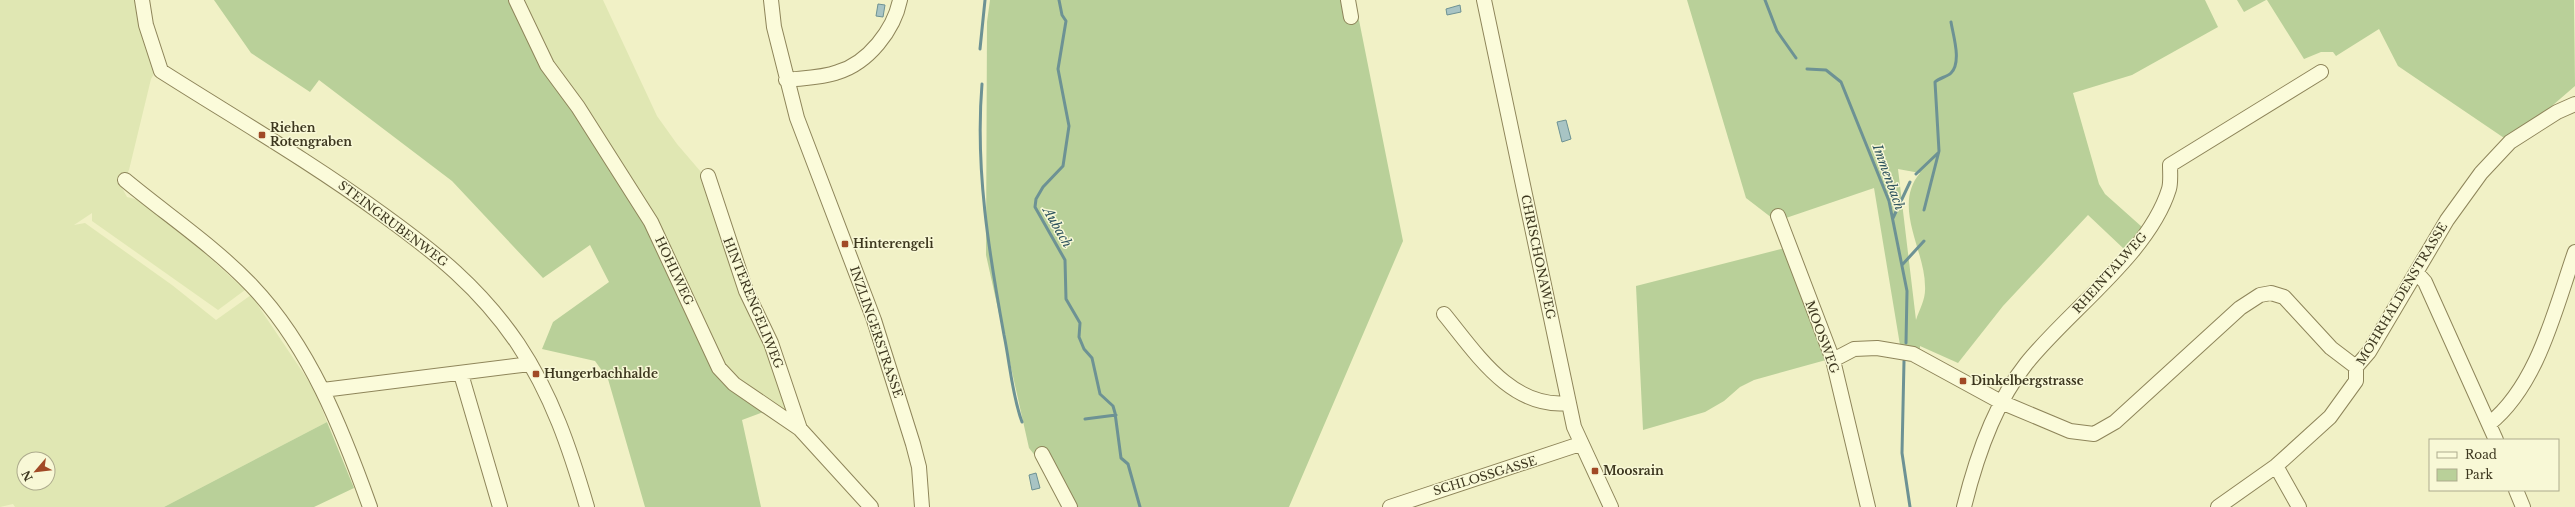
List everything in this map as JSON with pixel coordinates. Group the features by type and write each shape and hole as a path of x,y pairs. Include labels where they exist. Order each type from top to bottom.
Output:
{"street":[{"name":"STEINGRUBENWEG","path":"142,0 146,25 161,71 343,186 430,249 462,276 494,313 530,364 563,430 587,507"},
{"name":"HOHLWEG","path":"516,0 546,65 578,107 651,222 719,368 734,384 800,429 871,507"},
{"name":"INZLINGERSTRASSE","path":"771,0 774,27 786,80 811,155 874,320 919,467 922,507"},
{"path":"786,80 838,72 858,62 886,34 894,21 900,0"},
{"path":"1348,0 1351,17"},
{"name":"CHRISCHONAWEG","path":"1484,0 1568,403 1580,444 1611,507"},
{"name":"RHEINTALWEG","path":"1964,507 1970,483 2001,402 2026,364 2148,232 2163,206 2170,187 2170,165 2321,72"},
{"name":"MOHRHALDENSTRASSE","path":"2218,507 2276,466 2330,417 2356,381 2356,367 2369,352 2447,220 2486,168 2510,142 2557,112 2575,109"},
{"name":"HINTERENGELIWEG","path":"708,176 746,291 771,343 800,429"},
{"path":"124,180 210,247 253,287 291,335 323,390 353,461 370,507"},
{"name":"MOOSWEG","path":"1778,216 1832,360 1868,507"},
{"path":"2489,424 2512,402 2540,354 2575,252"},
{"path":"2417,273 2425,282 2496,439"},
{"path":"1832,360 1854,349 1877,348 1913,354 2001,402 2070,431 2094,434 2115,422 2251,299 2271,293 2284,297 2331,348 2356,367"},
{"path":"1444,314 1481,359 1516,392 1553,405 1568,403"},
{"path":"323,390 461,374 530,364"},
{"path":"461,374 500,507"},
{"name":"SCHLOSSGASSE","path":"1390,507 1580,444"},
{"path":"1042,454 1070,507"},
{"path":"2276,466 2299,507"},
{"path":"2516,491 2523,507"}],"green space":[{"path":"0,0 145,0 163,58 151,79 129,170 121,186 127,197 139,200 186,236 245,290 218,310 92,221 92,213 74,225 85,223 172,285 216,320 251,295 314,389 327,422 164,507 15,507 13,504 0,507"},
{"path":"214,0 515,0 620,173 715,364 766,411 742,420 761,507 645,507 608,379 595,361 542,349 553,322 609,282 590,245 543,278 452,181 319,80 310,92 251,53"},
{"path":"519,0 603,0 657,116 677,144 701,172 736,275 771,351 787,412 726,373 550,65"},
{"path":"990,0 1355,0 1403,241 1289,507 1076,507 1029,448 986,255 987,22"},
{"path":"1687,0 2205,0 2218,27 2132,75 2073,93 2099,184 2105,194 2142,227 2124,249 2088,215 2003,306 1958,363 1920,346 1920,350 1900,345 1874,188 1783,219 1772,218 1746,198","holes":["1898,169 1920,173 1912,186 1909,200 1909,214 1924,272 1925,286 1924,299 1916,320"]},
{"path":"2237,0 2266,0 2244,12"},
{"path":"2267,0 2574,0 2575,86 2510,142 2398,66 2379,29 2336,56 2333,52 2321,52 2304,59"},
{"path":"1785,248 1826,360 1754,380 1740,387 1724,401 1705,412 1643,430 1636,286"},
{"path":"327,422 354,488 314,507 164,507"}],"water":[{"path":"878,4 885,5 883,17 876,16"},
{"path":"1460,5 1461,12 1447,15 1446,9"},
{"path":"1566,120 1571,139 1562,142 1557,122"},
{"path":"1036,473 1040,488 1032,490 1029,475"}],"waterway":[{"name":"Aubach","path":"980,49 985,0"},
{"name":"Aubach","path":"1059,0 1062,15 1066,21 1058,69 1069,126 1063,166 1043,187 1036,199 1035,207 1065,260 1066,299 1080,323 1079,337 1084,349 1092,358 1100,394 1113,406 1121,458 1128,464 1140,507"},
{"name":"Immenbach","path":"1765,0 1777,31 1796,58"},
{"path":"1924,210 1939,151 1935,82 1951,73 1956,62 1956,48 1951,22"},
{"name":"Immenbach","path":"1807,69 1826,70 1841,82 1889,201 1907,291 1906,343"},
{"name":"Aubach","path":"982,84 980,147 985,210 993,273 1016,401 1022,422"},
{"path":"1916,174 1938,153"},
{"path":"1893,218 1910,182"},
{"path":"1902,265 1924,241"},
{"name":"Immenbach","path":"1904,361 1902,453 1910,507"},
{"path":"1085,419 1116,415"}],"place":[{"name":"Riehen Rotengraben","path":"262,135"},
{"name":"Hinterengeli","path":"845,244"},
{"name":"Hungerbachhalde","path":"536,374"},
{"name":"Dinkelbergstrasse","path":"1963,381"},
{"name":"Moosrain","path":"1595,471"}]}
